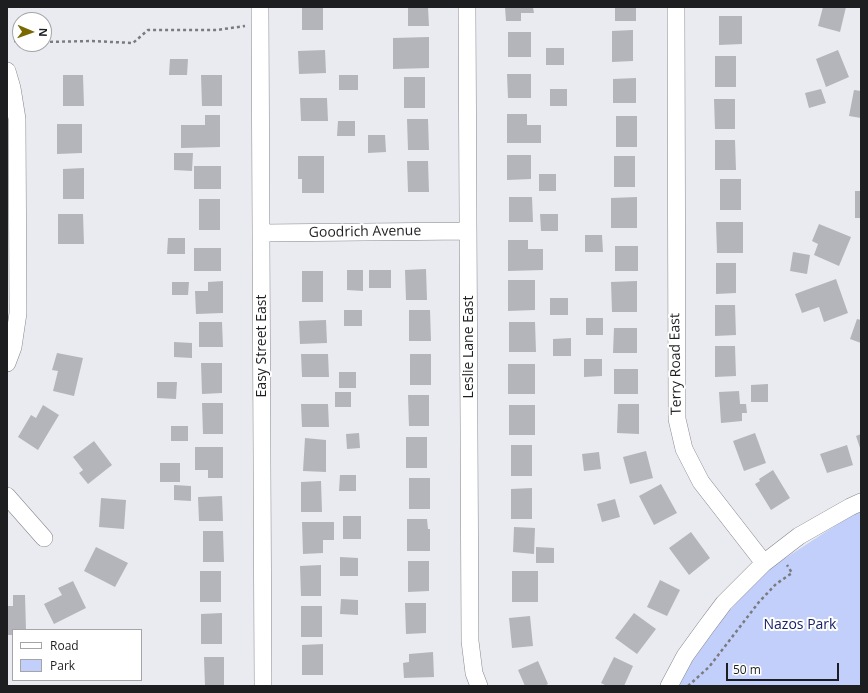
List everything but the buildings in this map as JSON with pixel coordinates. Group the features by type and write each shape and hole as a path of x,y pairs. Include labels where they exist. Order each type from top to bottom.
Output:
{"street":[{"name":"Easy Street East","path":"260,7 263,686"},
{"name":"Leslie Lane East","path":"467,7 470,642 474,673 479,686"},
{"name":"Terry Road East","path":"676,7 677,419 684,448 701,482 764,563"},
{"path":"7,71 12,88 17,119 18,313 13,347 7,363"},
{"name":"Goodrich Avenue","path":"262,233 468,231"},
{"path":"7,496 44,538"},
{"path":"669,686 685,656 724,602 764,563 799,536 861,502"}],"path":[{"path":"52,42 92,40 133,42 148,30 216,30 260,26"},
{"path":"688,686 709,668 759,602 776,584 792,572 786,562"}],"green space":[{"name":"Nazos Park","path":"861,509 861,686 671,686 695,650 764,572"}]}
